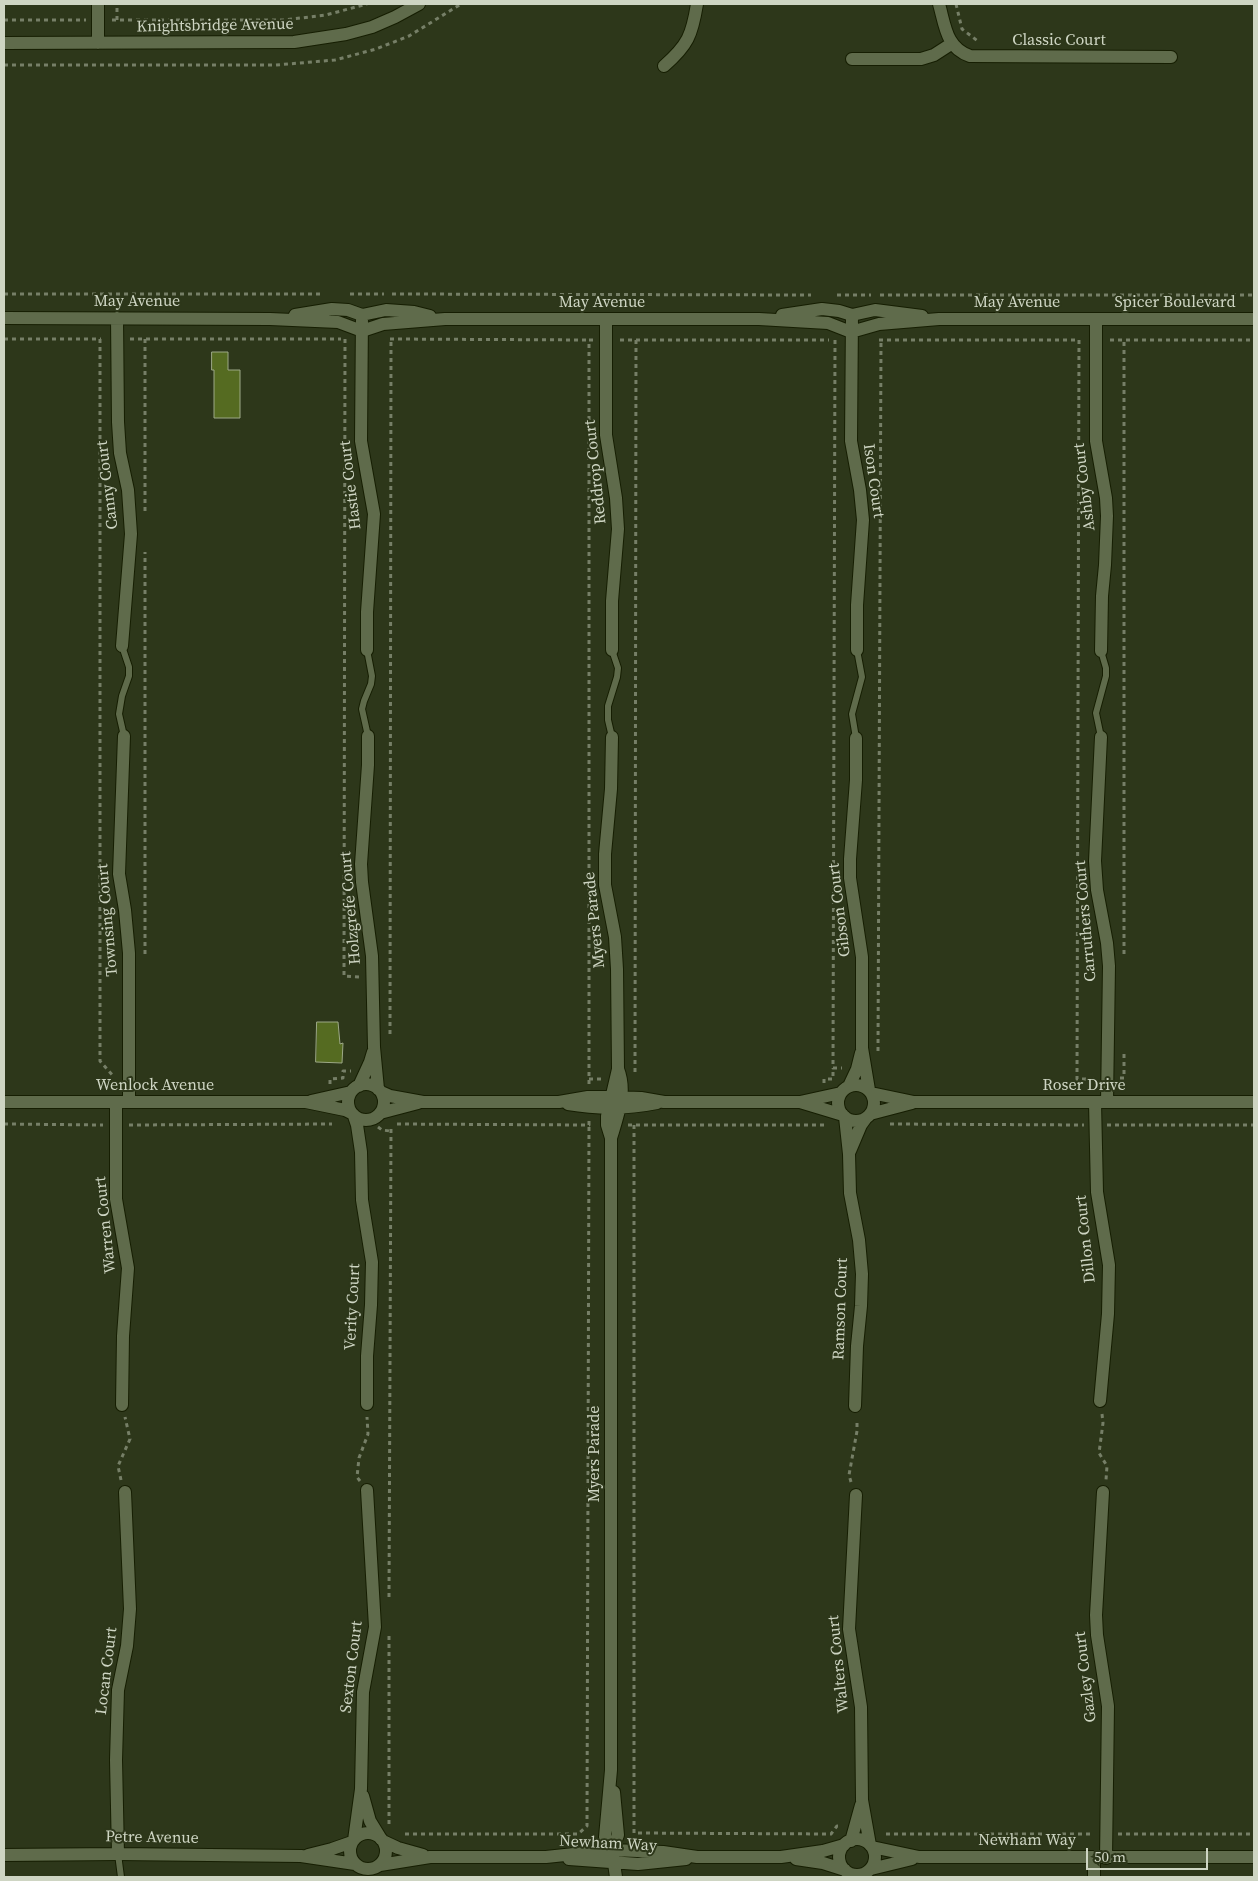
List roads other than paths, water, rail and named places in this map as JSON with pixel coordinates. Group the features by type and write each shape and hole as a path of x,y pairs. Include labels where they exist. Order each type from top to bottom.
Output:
{"street":[{"path":"98,4 98,43"},
{"name":"Knightsbridge Avenue","path":"4,43 264,43 316,40 372,26 395,17 419,4"},
{"path":"664,66 681,52 688,40 693,27 697,4"},
{"path":"852,59 921,59 934,55 951,44 939,4"},
{"name":"Classic Court","path":"951,44 962,54 978,57 1171,57"},
{"name":"May Avenue","path":"270,319 332,309 348,310 362,315 377,311 398,310 445,319"},
{"name":"May Avenue","path":"759,319 822,310 832,310 852,315 875,310 939,320"},
{"name":"Hastie Court","path":"362,315 361,441 374,514 367,604 367,650"},
{"name":"Ison Court","path":"852,315 850,441 860,490 863,520 857,605 857,650"},
{"name":"May Avenue","path":"4,318 270,319 338,322 362,335 383,324 445,319 759,319 828,324 851,332 879,324 939,320 1096,320"},
{"name":"Canny Court","path":"117,318 118,430 120,453 128,490 131,534 122,646"},
{"name":"Reddrop Court","path":"606,319 606,435 618,521 612,601 612,650"},
{"name":"Spicer Boulevard","path":"1096,320 1254,319"},
{"name":"Ashby Court","path":"1096,320 1096,441 1107,516 1101,651"},
{"name":"Townsing Court","path":"124,736 119,874 126,910 129,953 129,1102"},
{"name":"Holzgrefe Court","path":"368,736 368,765 361,864 364,902 372,948 374,1047 380,1090"},
{"name":"Carruthers Court","path":"1101,736 1095,861 1097,890 1107,943 1109,966 1101,1102"},
{"name":"Myers Parade","path":"612,738 611,790 606,836 605,870 617,954 618,1069 611,1125 611,1770 618,1835 613,1857 616,1877"},
{"name":"Gibson Court","path":"856,738 856,780 850,859 852,898 862,957 862,1048 870,1091"},
{"name":"Holzgrefe Court","path":"355,1089 370,1062 374,1047"},
{"name":"Gibson Court","path":"845,1090 857,1069 862,1048"},
{"path":"423,1102 365,1120 353,1115 348,1101 355,1089 369,1084 380,1090 423,1102 559,1102 588,1097 615,1103 641,1098 664,1102 800,1102 859,1085 870,1091 874,1101 868,1116 855,1121 800,1102"},
{"name":"Wenlock Avenue","path":"306,1102 355,1089"},
{"path":"378,1115 384,1100 380,1090"},
{"path":"844,1116 838,1102 845,1090"},
{"name":"Roser Drive","path":"870,1091 914,1102 1254,1102"},
{"name":"Wenlock Avenue","path":"4,1102 306,1102 345,1110 353,1115"},
{"name":"Warren Court","path":"116,1102 116,1199 128,1268 123,1336 122,1405"},
{"name":"Roser Drive","path":"868,1116 914,1102"},
{"name":"Dillon Court","path":"1100,1401 1108,1314 1109,1265 1097,1192 1095,1126 1101,1102"},
{"name":"Verity Court","path":"353,1115 357,1125 361,1152 362,1200 372,1262 367,1356 367,1404"},
{"name":"Verity Court","path":"361,1152 370,1124 378,1115"},
{"name":"Ramson Court","path":"844,1116 849,1154 850,1193 862,1274 855,1406"},
{"name":"Ramson Court","path":"849,1154 860,1125 868,1116"},
{"name":"Sexton Court","path":"353,1841 361,1789 362,1712 366,1671 375,1627 367,1490"},
{"name":"Locan Court","path":"118,1854 116,1760 118,1690 127,1646 130,1609 125,1492"},
{"name":"Gazley Court","path":"1094,1877 1106,1834 1108,1706 1097,1635 1096,1615 1102,1492"},
{"name":"Walters Court","path":"856,1496 849,1629 861,1707 862,1800 871,1846"},
{"name":"Sexton Court","path":"361,1789 370,1821 382,1840"},
{"name":"Walters Court","path":"848,1843 862,1800"},
{"path":"370,1833 382,1840 386,1851 380,1865 367,1869 355,1864 350,1856 353,1841 364,1834 370,1833"},
{"name":"Newham Way","path":"382,1840 398,1848 430,1857"},
{"path":"861,1840 871,1846 876,1856 869,1873 857,1875 846,1873 841,1866 840,1855 848,1843 861,1840"},
{"name":"Petre Avenue","path":"301,1856 332,1850 353,1841"},
{"name":"Newham Way","path":"380,1865 430,1857 613,1857 662,1852 697,1857 781,1857 823,1851 848,1843"},
{"name":"Newham Way","path":"871,1846 919,1857 1254,1857"},
{"name":"Petre Avenue","path":"4,1855 301,1856 355,1864"},
{"name":"Newham Way","path":"781,1857 823,1863 846,1873"},
{"name":"Newham Way","path":"869,1873 919,1857"}],"lane":[{"path":"122,646 129,667 129,676 122,696 119,714 124,736"},
{"path":"367,650 372,676 362,709 368,736"},
{"path":"612,650 618,668 608,706 608,720 612,738"},
{"path":"856,738 852,714 862,677 857,650"},
{"path":"1101,651 1106,668 1106,676 1105,686 1096,713 1101,736"},
{"path":"118,1854 121,1877"}]}
